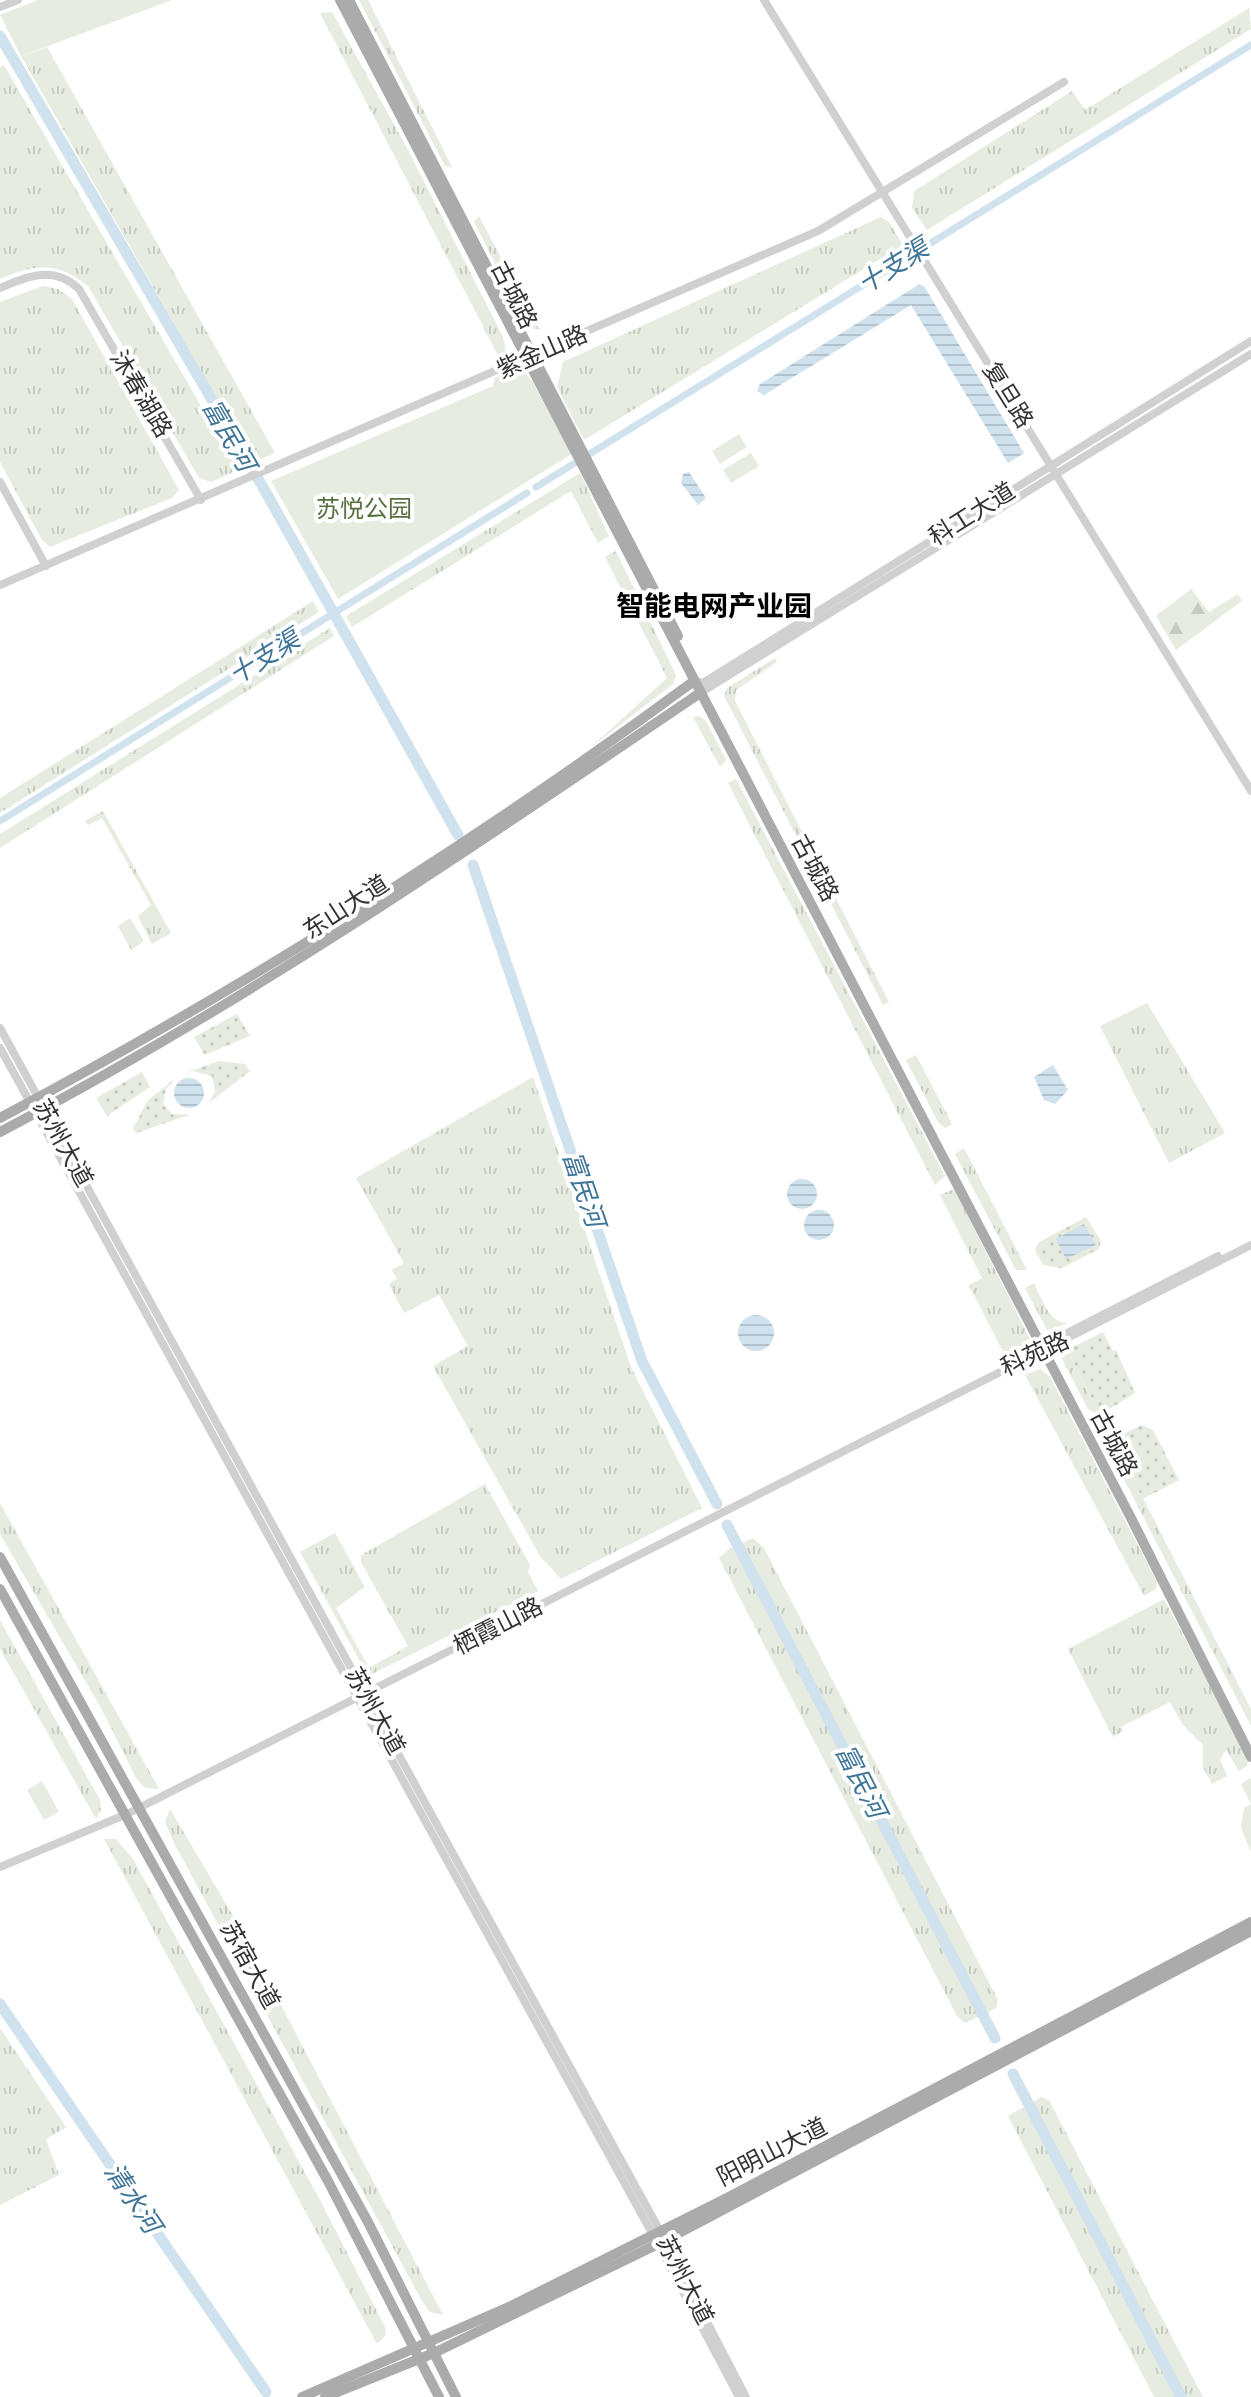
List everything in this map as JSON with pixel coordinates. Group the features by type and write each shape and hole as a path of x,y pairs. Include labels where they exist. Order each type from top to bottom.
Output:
{"main road":[{"name":"古城路","path":"340,0 1251,1743"},
{"name":"古城路","path":"349,0 529,358"},
{"name":"东山大道","path":"0,1132 37,1105 319,937 701,686"},
{"name":"东山大道","path":"0,1118 37,1105"},
{"name":"古城路","path":"1045,1346 1251,1757"},
{"name":"苏宿大道","path":"0,1557 368,2222 456,2397"},
{"name":"苏宿大道","path":"0,1589 328,2181 439,2397"},
{"name":"阳明山大道","path":"659,2238 1251,1922"},
{"name":"阳明山大道","path":"325,2397 659,2238 1251,1931"},
{"name":"阳明山大道","path":"302,2397 417,2355"}],"street":[{"path":"0,7 18,0"},
{"name":"复旦路","path":"764,0 1251,791"},
{"name":"紫金山路","path":"0,585 818,231 1064,82"},
{"name":"沐春湖路","path":"0,290 45,277 60,280 77,290 199,501"},
{"name":"科工大道","path":"701,686 1251,341"},
{"name":"科工大道","path":"701,686 1251,354"},
{"path":"0,482 44,567"},
{"path":"0,488 44,567"},
{"name":"苏州大道","path":"0,1028 37,1105 356,1698 659,2238 739,2397"},
{"name":"苏州大道","path":"0,1048 37,1105 365,1693 746,2397"},
{"name":"科苑路","path":"992,1374 1251,1242"},
{"name":"栖霞山路","path":"0,1867 127,1814 992,1374"}],"green space":[{"path":"38,0 172,0 21,56 0,15"},
{"path":"359,0 368,0 452,167 445,166"},
{"path":"1249,8 1251,29 927,230 912,208 914,191 1072,91 1085,110"},
{"path":"332,12 407,148 503,337 507,356 500,359 320,13"},
{"path":"47,47 275,453 258,460 251,458 21,56"},
{"path":"4,65 238,470 211,482 199,478 88,286 66,272 46,268 24,270 0,279 0,67"},
{"path":"479,216 539,329 529,329 474,222"},
{"path":"881,217 889,222 903,245 584,440 557,387 563,362"},
{"path":"43,286 58,289 72,299 179,490 172,498 50,547 42,540 0,462 0,302"},
{"name":"苏悦公园","path":"516,370 532,381 573,453 338,599 271,481 493,386 495,378"},
{"path":"739,434 747,447 720,464 712,451"},
{"path":"751,453 759,466 731,483 723,470"},
{"path":"580,473 609,536 598,543 571,491 352,627 346,616"},
{"path":"616,551 676,675 673,684 589,749 667,678 605,557"},
{"path":"1191,589 1209,612 1238,594 1242,601 1176,650 1156,616"},
{"path":"313,601 319,612 0,813 0,798"},
{"path":"330,628 334,636 0,848 0,834"},
{"path":"775,658 777,662 736,690 735,701 889,1002 883,1005 724,696 727,688"},
{"path":"699,716 706,721 726,760 720,767 693,717"},
{"path":"736,779 945,1176 935,1185 728,783"},
{"path":"103,811 171,933 152,944 138,916 151,905 102,818 88,825 85,821"},
{"path":"130,918 144,941 131,950 118,926"},
{"path":"1147,1003 1225,1133 1169,1163 1100,1026"},
{"path":"237,1014 250,1036 205,1055 194,1037"},
{"path":"916,1055 952,1124 945,1128 938,1122 906,1060"},
{"path":"219,1061 245,1064 250,1071 209,1103 215,1091 212,1076 193,1071 182,1074"},
{"path":"142,1072 150,1087 107,1116 96,1098"},
{"path":"533,1077 631,1367 702,1508 561,1579 540,1556 433,1366 468,1346 439,1295 404,1313 389,1284 397,1279 392,1270 404,1263 356,1178"},
{"path":"176,1078 166,1089 163,1104 172,1114 189,1115 136,1133 133,1128 148,1100"},
{"path":"964,1148 1027,1270 1016,1270 955,1154"},
{"path":"954,1189 1029,1337 1028,1344 1005,1356 969,1285 982,1278 940,1195"},
{"path":"1086,1217 1101,1241 1099,1249 1062,1268 1043,1265 1035,1250 1039,1242"},
{"path":"1034,1283 1051,1315 1069,1323 1047,1330 1025,1288"},
{"path":"1103,1332 1113,1351 1116,1350 1135,1393 1100,1415 1067,1350"},
{"path":"1067,1350 1100,1415 1088,1409 1062,1359"},
{"path":"1040,1369 1050,1377 1157,1582 1156,1589 1144,1596 1025,1375"},
{"path":"1105,1424 1251,1709 1251,1726 1097,1427"},
{"path":"1142,1425 1153,1430 1179,1480 1143,1499 1112,1439"},
{"path":"485,1484 530,1565 528,1572 538,1591 368,1676 300,1552 335,1533 365,1587 336,1608 369,1668 408,1646 361,1562 361,1555"},
{"path":"0,1503 159,1789 145,1788 136,1778 102,1710 0,1534"},
{"path":"753,1538 764,1548 998,2000 996,2008 965,2023 957,2016 719,1558 729,1549"},
{"path":"1164,1599 1249,1759 1247,1766 1239,1771 1226,1750 1220,1760 1227,1776 1212,1784 1203,1767 1203,1745 1183,1725 1170,1702 1121,1727 1123,1731 1113,1737 1068,1649"},
{"path":"0,1620 100,1800 101,1810 96,1819 0,1649"},
{"path":"1251,1778 1251,1804 1241,1784"},
{"path":"42,1781 59,1812 44,1820 27,1790"},
{"path":"1251,1804 1251,1852 1241,1828 1244,1808"},
{"path":"170,1809 245,1936 443,2315 430,2312 422,2301 174,1843 165,1822"},
{"path":"104,1839 116,1839 133,1859 320,2200 386,2329 385,2336 377,2344"},
{"path":"0,2028 66,2127 46,2139 59,2175 0,2205"},
{"path":"1041,2097 1049,2100 1203,2397 1154,2397 1008,2116"}],"water":[{"path":"918,285 924,286 1024,453 1008,463 911,305 764,395 757,391 760,384"},
{"path":"689,472 706,498 698,505 681,483 683,474"},
{"path":"1053,1065 1068,1090 1055,1104 1044,1100 1034,1077"},
{"path":"189,1078 200,1082 204,1093 200,1104 189,1108 178,1104 174,1093 178,1082"},
{"path":"802,1179 813,1183 817,1194 813,1205 802,1209 791,1205 787,1194 791,1183"},
{"path":"819,1210 830,1214 834,1225 830,1236 819,1240 808,1236 804,1225 808,1214"},
{"path":"1084,1224 1096,1245 1066,1259 1056,1239"},
{"path":"756,1315 769,1320 774,1333 769,1346 756,1351 743,1346 738,1333 743,1320"}],"waterway":[{"name":"富民河","path":"0,36 264,489 458,835"},
{"name":"十支渠","path":"536,487 1251,45"},
{"name":"十支渠","path":"0,821 527,493"},
{"name":"富民河","path":"473,865 642,1361 717,1504"},
{"name":"富民河","path":"727,1525 995,2038"},
{"name":"清水河","path":"0,2004 266,2392"},
{"name":"富民河","path":"1013,2074 1181,2397"}],"district":[{"name":"智能电网产业园","path":"714,606"}]}
